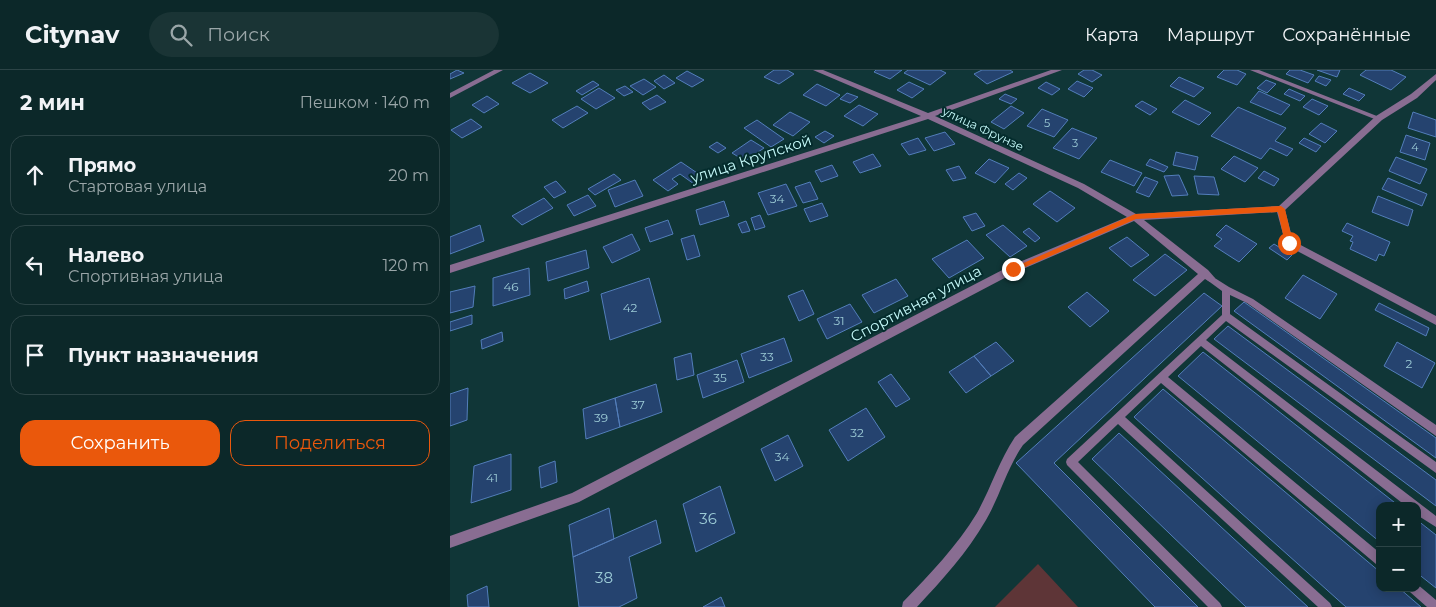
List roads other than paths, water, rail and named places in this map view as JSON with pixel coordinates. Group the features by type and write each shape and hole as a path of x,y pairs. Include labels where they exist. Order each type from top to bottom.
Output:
{"street":[{"path":"450,96 499,70"},
{"name":"улица Фрунзе","path":"819,70 928,116 1081,186 1135,217 1208,275"},
{"name":"улица Крупской","path":"450,269 928,116 1058,70"},
{"path":"1436,76 1414,96 1379,118 1281,209 1289,243 1436,321"},
{"name":"Спортивная улица","path":"450,542 575,498 1013,269 1135,217 1281,209"},
{"path":"908,607 941,573 981,517 1008,456 1019,441 1208,275"}],"lane":[{"path":"1253,70 1379,118"},
{"path":"1208,275 1226,289 1250,301 1436,431"},
{"path":"1216,607 1071,462 1226,316 1226,289"},
{"path":"1226,316 1436,468"},
{"path":"1200,340 1410,502"},
{"path":"1161,377 1376,557"},
{"path":"1118,417 1326,607"},
{"path":"1421,511 1436,522"},
{"path":"1419,592 1436,606"}]}
